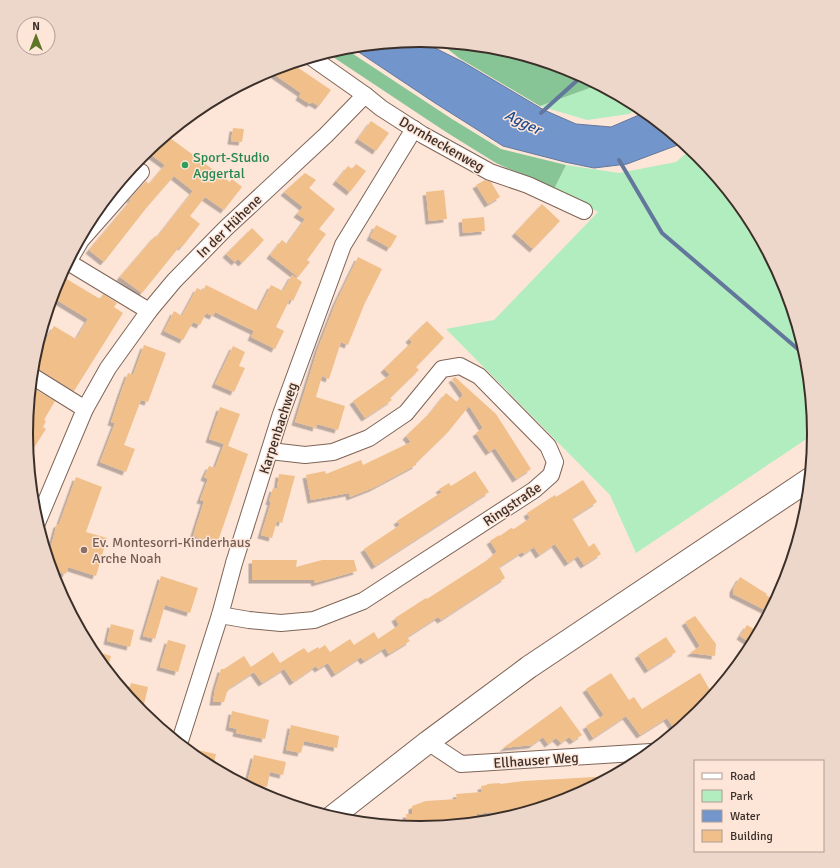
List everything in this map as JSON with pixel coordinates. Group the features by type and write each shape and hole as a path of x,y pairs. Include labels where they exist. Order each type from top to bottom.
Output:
{"main road":[{"path":"338,812 428,742 529,667 804,483"}],"street":[{"name":"Dornheckenweg","path":"317,61 381,108 490,172 528,185 584,211"},
{"name":"In der Hühene","path":"41,513 85,409 108,368 149,311 174,280 226,228 305,155 365,95"},
{"name":"Karpenbachweg","path":"182,739 220,615 234,563 281,414 343,245 414,128"},
{"path":"94,225 141,172"},
{"path":"72,265 149,311"},
{"name":"Ringstraße","path":"220,615 281,624 314,620 363,601 534,490 551,476 555,462 548,446 479,376 460,366 442,369 406,413 369,438 333,452 305,455 270,451"},
{"path":"37,379 85,409"},
{"name":"Ellhauser Weg","path":"428,742 461,764 640,753"}],"green space":[{"path":"447,48 471,50 520,60 568,76 592,87 540,106 459,58"},
{"path":"351,53 452,119 501,149 566,165 554,189 496,163 446,132 333,57"},
{"path":"592,87 634,111 629,114 587,120 540,106"},
{"path":"686,153 727,198 755,241 778,286 794,334 800,359 804,383 807,439 636,553 610,495 446,329 494,320 598,212 554,189 566,165 619,173 676,162"}],"water":[{"name":"Agger","path":"395,48 434,48 463,62 544,110 576,124 611,127 639,115 677,145 627,164 594,168 503,146 358,52"}],"building":[{"path":"298,67 331,90 319,106 312,102 310,104 299,97 301,93 275,75"},
{"path":"371,121 389,133 376,151 358,139"},
{"path":"233,128 244,129 242,142 231,141"},
{"path":"171,138 230,182 232,179 242,187 224,210 205,197 190,216 200,224 142,293 120,277 155,236 157,237 193,191 174,176 147,207 104,262 89,250 146,181 149,184 165,165 152,155"},
{"path":"356,164 366,171 350,192 336,181 348,166 352,169"},
{"path":"305,173 316,180 309,188 335,209 319,229 326,234 307,260 310,262 298,277 270,255 282,240 287,244 305,219 297,214 303,207 284,192"},
{"path":"485,180 491,182 500,197 488,204 476,185"},
{"path":"444,190 447,219 429,221 426,192"},
{"path":"542,204 560,221 533,249 515,233"},
{"path":"484,217 485,231 463,233 462,219"},
{"path":"376,225 397,236 390,248 370,237"},
{"path":"252,228 264,240 242,263 238,259 235,262 226,254"},
{"path":"358,257 382,269 364,305 348,345 341,342 329,379 322,376 316,397 345,406 338,430 317,424 316,428 295,422 318,348 336,302"},
{"path":"292,275 302,282 293,301 290,299 276,327 284,331 275,349 251,337 254,331 215,312 213,316 206,313 200,325 193,322 183,340 164,331 174,311 182,316 197,288 203,291 206,285 258,311 271,285 283,291"},
{"path":"66,278 100,299 103,294 117,303 114,307 123,313 74,391 38,369 40,359 44,343 54,326 76,339 88,319 57,300"},
{"path":"427,321 444,338 416,367 419,370 390,398 392,400 365,418 353,401 390,375 384,369 412,342 409,339"},
{"path":"144,345 166,353 148,402 141,400 124,445 135,449 126,472 100,462 115,423 111,422 128,373 133,375"},
{"path":"233,346 245,352 239,366 245,368 234,392 215,384"},
{"path":"455,377 496,414 531,469 516,479 495,448 489,452 476,433 483,428 469,406 448,432 416,463 416,465 373,488 350,497 349,493 311,500 306,475 325,471 326,474 361,460 363,465 411,442 406,436 430,413 446,393 457,402 463,395 452,379"},
{"path":"35,390 55,401 44,420 46,421 43,427 46,429 34,448"},
{"path":"220,407 240,414 228,446 248,454 217,544 193,536 204,501 200,500 208,479 204,477 209,466 215,468 224,444 209,439"},
{"path":"475,471 489,492 375,566 364,549 400,525 397,521 442,492 439,489 449,483 451,486"},
{"path":"279,474 295,476 282,523 277,521 272,538 261,535 271,502 269,501 273,488 277,489"},
{"path":"76,477 102,487 86,532 107,538 96,576 68,567 66,574 59,572 50,546 57,524 59,524"},
{"path":"583,480 597,502 572,518 589,547 594,543 601,554 584,565 578,556 568,563 555,544 539,555 534,547 524,554 522,552 499,567 505,578 441,620 438,617 407,637 410,641 389,654 385,648 364,661 361,657 335,674 328,663 318,669 316,666 293,682 281,664 284,669 262,683 254,672 231,687 227,692 224,702 213,702 221,669 224,669 244,656 251,667 273,652 280,663 304,648 308,653 325,645 330,652 350,639 354,645 374,632 378,639 399,625 395,618 492,557 491,556 497,552 490,541 511,528 514,529 530,518 527,513 555,495 556,497"},
{"path":"252,560 297,560 296,567 322,560 354,560 357,571 315,583 314,580 252,580"},
{"path":"161,576 198,588 190,613 165,605 155,639 143,636"},
{"path":"740,577 770,598 765,610 733,594 733,589"},
{"path":"695,616 716,644 715,656 690,653 700,646 685,622"},
{"path":"111,624 134,630 130,647 107,641"},
{"path":"747,625 754,629 747,641 740,636"},
{"path":"666,637 676,652 648,670 638,655"},
{"path":"168,640 186,645 178,672 160,667"},
{"path":"101,653 111,656 109,664"},
{"path":"611,673 629,700 634,697 642,709 700,673 710,690 694,708 673,727 667,718 640,735 626,716 593,738 586,726 604,715 586,689"},
{"path":"131,683 148,687 144,705 129,690"},
{"path":"561,706 582,735 573,741 569,737 561,743 556,738 548,744 543,737 532,745 503,748"},
{"path":"232,711 269,720 265,739 236,733 237,729 229,727"},
{"path":"291,725 339,736 337,748 304,741 301,753 286,750"},
{"path":"196,750 216,754 214,762"},
{"path":"254,755 286,762 283,775 270,772 267,787 258,785 248,780"},
{"path":"599,777 568,792 504,812 483,813 477,814 477,817 458,819 406,820 406,814 412,814 412,806 426,801 457,799 456,794 482,792 481,786 487,784"}],"waterway":[{"name":"Agger","path":"541,113 577,80"},
{"path":"619,160 662,233 798,349"}],"place":[{"name":"Sport-Studio Aggertal","path":"185,165"},
{"name":"Ev. Montesorri-Kinderhaus Arche Noah","path":"84,550"}]}
